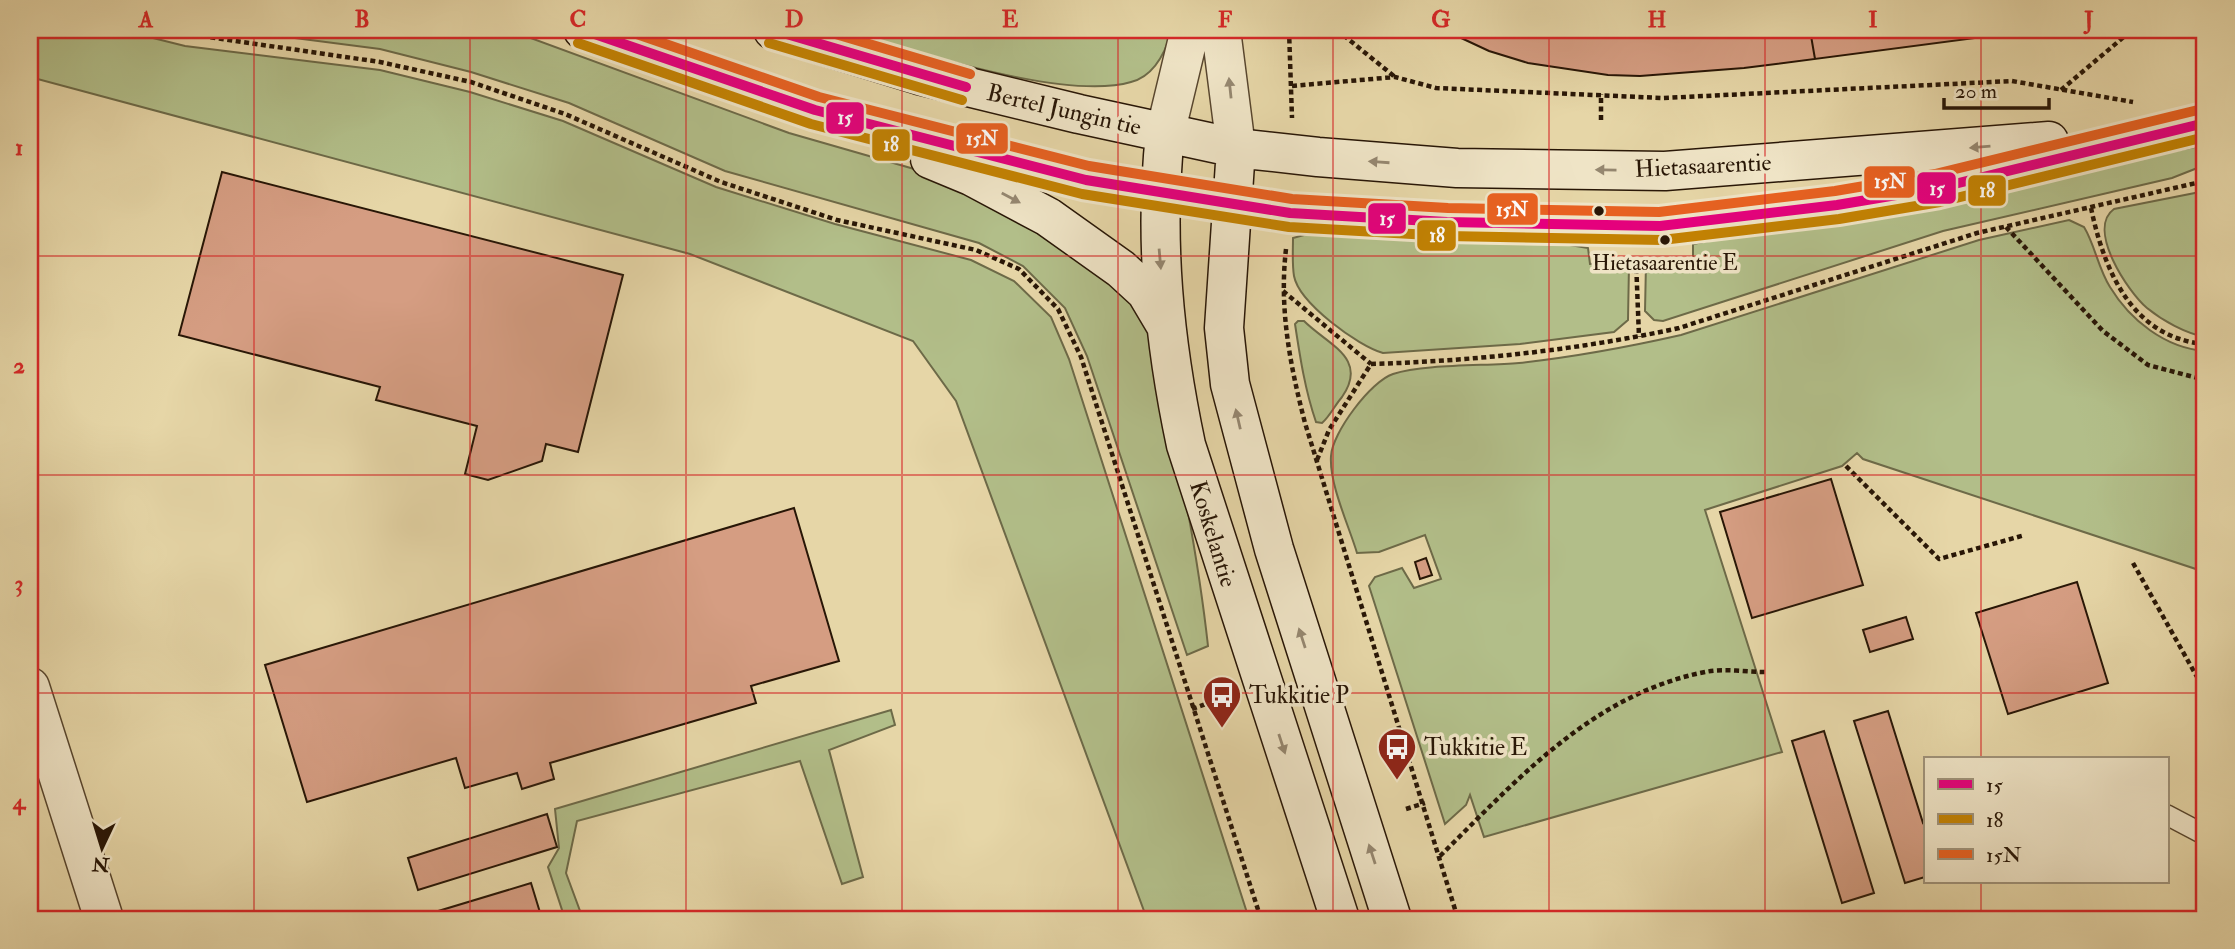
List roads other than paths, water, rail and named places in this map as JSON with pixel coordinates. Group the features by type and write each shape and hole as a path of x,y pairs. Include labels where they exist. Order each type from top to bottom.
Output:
{"main road":[{"path":"583,30 815,110 971,176 1048,217 1129,276 1146,292 1166,325"},
{"name":"Bertel Jungin tie","path":"773,30 919,75 1165,135 1236,148"},
{"name":"Koskelantie","path":"1190,30 1165,135 1159,194 1158,244 1171,376 1186,445 1340,919"},
{"path":"1221,30 1236,148 1224,328 1230,384 1274,549 1392,919"},
{"path":"815,110 1086,180 1231,205"},
{"name":"Hietasaarentie","path":"1236,148 1457,168 1665,171 2187,126"},
{"name":"Hietasaarentie","path":"1231,205 1290,213 1447,222 1660,226 1838,205 1938,188 2187,126"},
{"path":"30,687 104,919"}],"lane":[{"path":"2168,816 2205,835"}],"place":[{"name":"Hietasaarentie E","path":"1665,240"},
{"name":"Tukkitie P","path":"1222,729"},
{"name":"Tukkitie E","path":"1397,781"}]}
